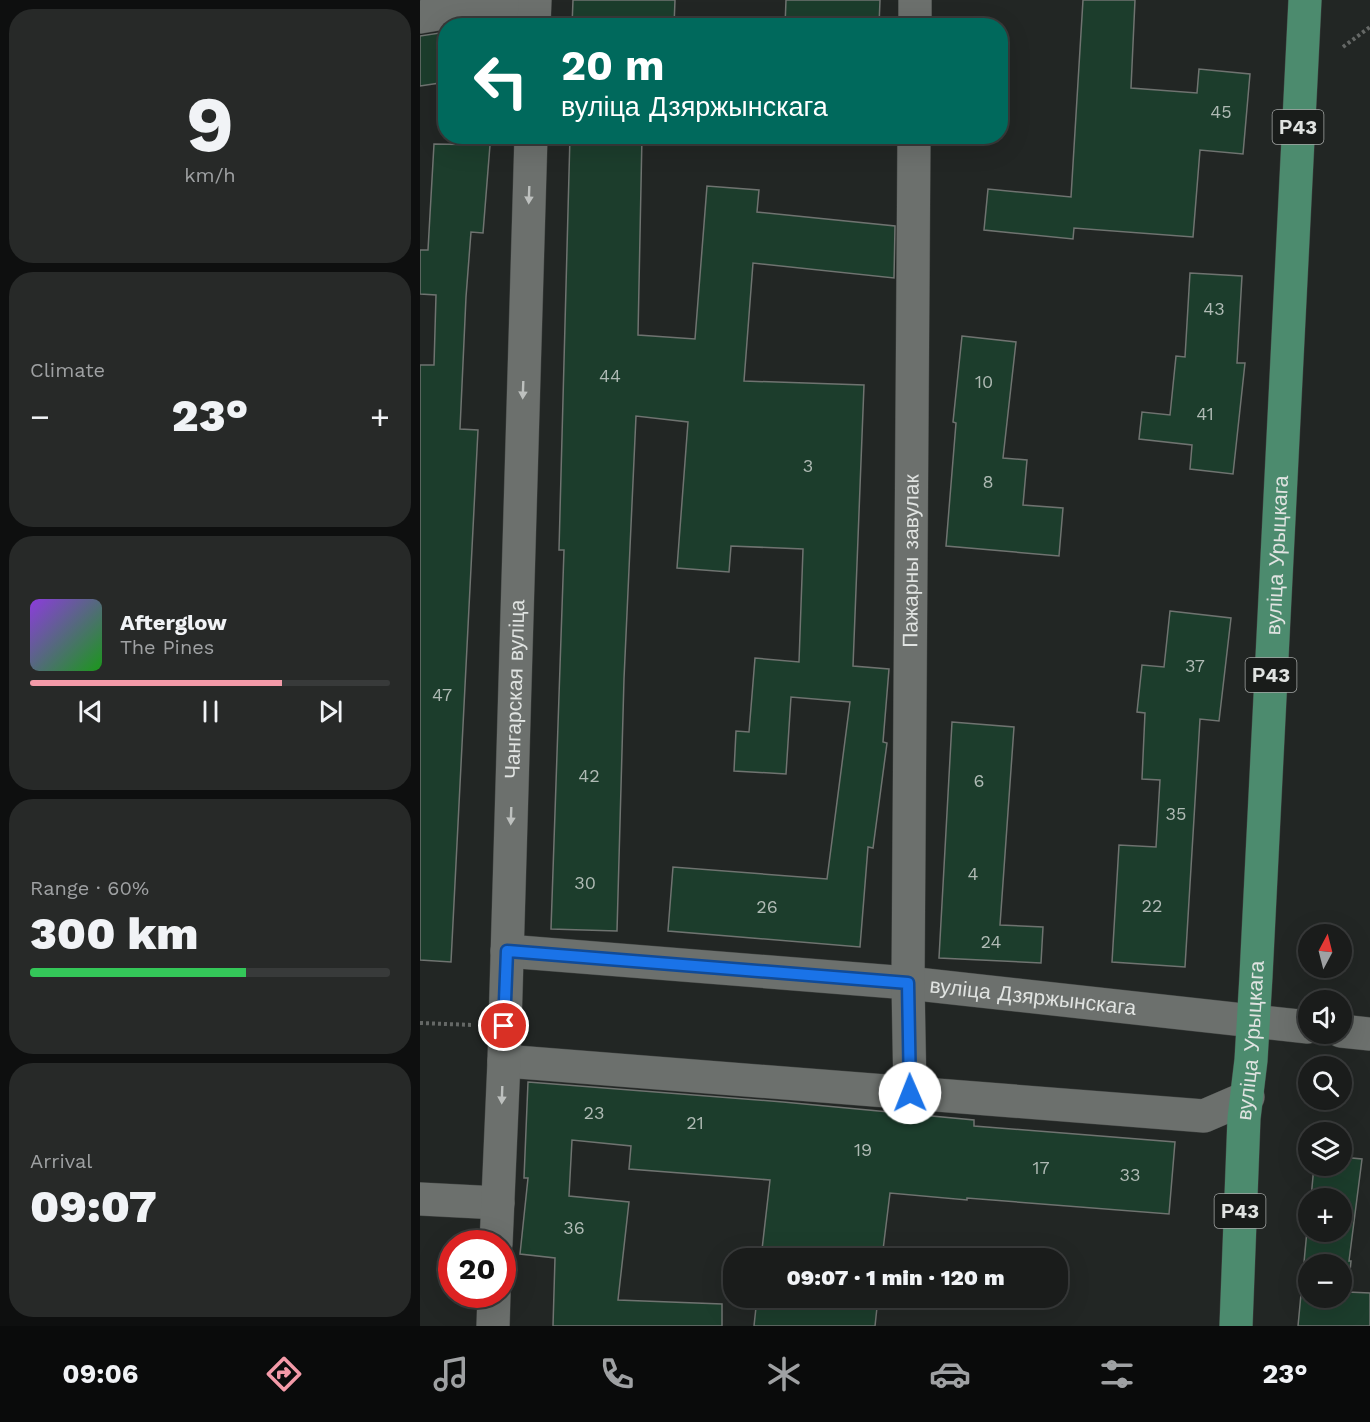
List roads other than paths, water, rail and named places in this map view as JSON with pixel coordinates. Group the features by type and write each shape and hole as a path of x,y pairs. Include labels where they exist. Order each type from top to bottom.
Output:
{"main road":[{"name":"вуліца Урыцкага","path":"1236,1326 1244,1118 1248,1097 1253,1021 1305,0"}],"street":[{"path":"420,17 520,0"},
{"path":"534,18 535,0"},
{"path":"915,0 915,18"},
{"name":"Чангарская вуліца","path":"497,1230 504,1061 531,144"},
{"name":"Пажарны завулак","path":"910,1093 908,983 914,144"},
{"name":"вуліца Дзяржынскага","path":"507,951 908,983 1298,1026"},
{"path":"1352,1032 1370,1034"},
{"path":"504,1061 1204,1116 1248,1097"},
{"path":"420,1199 498,1203"},
{"path":"493,1326 494,1308"}]}
